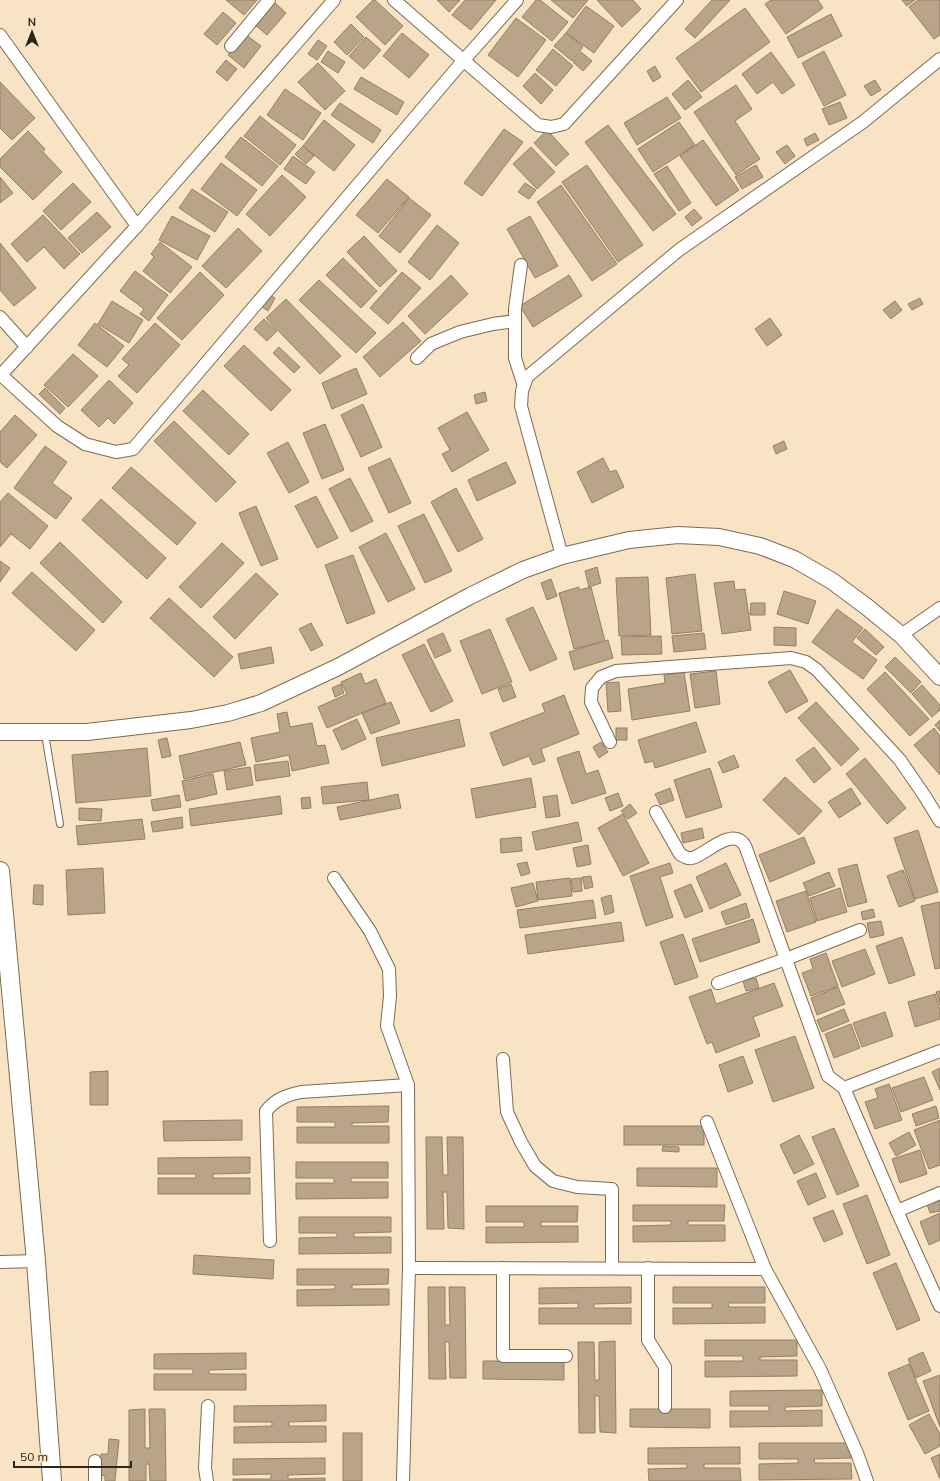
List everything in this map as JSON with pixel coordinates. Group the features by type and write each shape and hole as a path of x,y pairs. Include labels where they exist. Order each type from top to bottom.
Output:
{"main road":[{"path":"1,878 36,1261 52,1481"}],"street":[{"path":"231,46 269,0"},
{"path":"334,0 137,226 0,376 57,426 85,444 116,452 133,449 463,61 517,0"},
{"path":"394,0 538,125 551,127 564,124 677,0"},
{"path":"0,35 137,226"},
{"path":"562,556 521,406 522,391 527,377 679,250 863,122 940,59"},
{"path":"521,265 515,321 515,358 524,386"},
{"path":"0,316 27,347"},
{"path":"417,358 431,344 460,332 493,324 515,321"},
{"path":"0,732 87,732 190,720 228,713 261,703 338,668 470,596 523,570 562,556 630,540 678,535 719,537 760,546 794,559 832,581 867,607 901,635 940,677"},
{"path":"901,635 940,608"},
{"path":"610,742 591,702 592,688 601,677 616,671 791,658 806,662 817,670 900,760 940,821"},
{"path":"656,812 680,854 685,857 692,858 726,839 735,838 742,842 747,851 828,1076 844,1088 940,1306"},
{"path":"334,878 370,931 388,969 390,996 387,1026 408,1085 409,1268 403,1481"},
{"path":"718,982 786,959 860,930"},
{"path":"844,1088 940,1051"},
{"path":"503,1059 507,1112 521,1142 535,1166 553,1181 577,1187 612,1189 612,1268"},
{"path":"270,1241 266,1111 272,1103 286,1095 302,1092 408,1085"},
{"path":"707,1122 765,1269 820,1369 857,1453 867,1481"},
{"path":"897,1211 940,1193"},
{"path":"0,1262 36,1261"},
{"path":"409,1268 765,1269"},
{"path":"503,1268 503,1356 566,1356"},
{"path":"648,1268 648,1340 665,1367 665,1407"},
{"path":"207,1481 205,1468 208,1406"},
{"path":"95,1461 95,1481"}],"lane":[{"path":"45,732 60,824"}],"building":[{"path":"226,0 257,0 244,15"},
{"path":"373,0 375,0 403,26 385,45 356,17"},
{"path":"437,0 460,0 449,12"},
{"path":"465,0 496,0 471,30 452,15"},
{"path":"536,0 540,0 568,22 552,41 522,17"},
{"path":"551,0 588,0 573,18"},
{"path":"597,0 633,0 641,9 622,27"},
{"path":"712,0 730,0 695,38 685,29"},
{"path":"771,0 818,0 823,8 786,34 765,4"},
{"path":"902,0 915,0 907,6"},
{"path":"918,0 940,0 940,35 934,39 909,7"},
{"path":"274,2 286,13 267,35 254,24"},
{"path":"586,6 614,26 594,53 566,33"},
{"path":"745,8 770,42 701,92 676,58"},
{"path":"223,12 236,23 217,45 204,34"},
{"path":"831,14 842,36 798,58 787,37"},
{"path":"516,18 546,40 518,77 488,55"},
{"path":"351,24 364,37 347,55 334,42"},
{"path":"402,33 429,55 409,78 383,56"},
{"path":"566,33 583,47 572,61 554,46"},
{"path":"245,34 261,46 244,68 228,55"},
{"path":"366,37 381,50 364,69 349,56"},
{"path":"318,40 327,46 317,60 308,54"},
{"path":"553,49 573,66 556,86 536,70"},
{"path":"328,51 345,62 338,73 321,62"},
{"path":"824,51 846,95 824,106 802,63"},
{"path":"581,52 592,61 583,71 573,62"},
{"path":"771,52 795,85 782,94 773,82 757,94 742,74"},
{"path":"226,60 237,69 227,81 216,72"},
{"path":"318,63 345,91 325,110 298,82"},
{"path":"655,66 661,77 653,82 647,71"},
{"path":"535,73 553,90 541,104 523,86"},
{"path":"361,77 404,102 397,115 354,89"},
{"path":"688,80 702,97 685,110 672,94"},
{"path":"875,80 881,90 871,96 864,86"},
{"path":"0,82 35,118 12,140 0,128"},
{"path":"736,85 752,109 735,121 760,159 736,175 694,112"},
{"path":"285,89 321,113 303,140 267,115"},
{"path":"667,97 681,118 637,145 624,123"},
{"path":"840,102 847,118 829,125 822,109"},
{"path":"340,103 381,130 373,143 331,115"},
{"path":"260,116 296,145 280,165 244,136"},
{"path":"324,120 355,145 334,171 303,146"},
{"path":"679,122 695,145 653,172 638,149"},
{"path":"608,125 676,214 653,231 585,142"},
{"path":"504,129 523,142 482,196 464,183"},
{"path":"547,130 569,154 556,166 534,143"},
{"path":"28,131 45,149 43,152 62,172 33,200 0,167 0,159"},
{"path":"815,133 819,140 807,146 804,139"},
{"path":"241,137 278,166 262,186 225,157"},
{"path":"703,140 739,190 716,206 680,156"},
{"path":"787,145 795,156 785,164 776,152"},
{"path":"303,146 314,156 306,164 295,154"},
{"path":"531,147 555,172 537,189 513,164"},
{"path":"293,156 315,172 306,184 284,169"},
{"path":"221,163 257,190 237,216 201,189"},
{"path":"587,165 643,245 618,262 562,182"},
{"path":"756,165 763,177 742,189 735,177"},
{"path":"667,166 691,203 679,211 654,174"},
{"path":"282,175 306,197 270,236 246,214"},
{"path":"0,177 13,193 0,203"},
{"path":"387,179 409,197 378,233 356,215"},
{"path":"73,183 91,202 61,230 43,211"},
{"path":"525,183 536,190 529,199 518,192"},
{"path":"561,185 617,264 592,281 537,202"},
{"path":"192,189 228,212 215,232 179,208"},
{"path":"409,198 431,215 400,253 379,236"},
{"path":"694,209 702,218 692,226 685,217"},
{"path":"97,212 111,227 82,253 68,238"},
{"path":"43,215 80,254 64,269 44,247 27,262 11,244"},
{"path":"172,216 210,236 197,260 159,240"},
{"path":"530,216 558,266 535,278 507,229"},
{"path":"437,225 459,243 430,280 408,262"},
{"path":"238,228 262,251 226,288 202,266"},
{"path":"364,236 397,271 380,287 347,252"},
{"path":"160,242 192,267 170,293 143,271 154,257 151,254"},
{"path":"0,243 36,288 14,306 0,290"},
{"path":"343,258 377,291 361,308 326,275"},
{"path":"135,271 168,295 149,321 140,314 144,309 120,291"},
{"path":"200,272 224,295 182,340 157,318"},
{"path":"402,272 421,288 388,324 370,308"},
{"path":"451,275 468,294 425,334 408,316"},
{"path":"569,275 582,296 533,327 520,306"},
{"path":"319,280 376,333 356,353 299,300"},
{"path":"269,295 275,298 268,311 262,307"},
{"path":"920,298 923,304 912,310 908,304"},
{"path":"286,299 341,356 320,374 266,318"},
{"path":"112,301 143,320 129,343 98,324"},
{"path":"895,301 902,310 891,319 883,310"},
{"path":"770,318 782,335 767,346 755,329"},
{"path":"264,319 277,331 267,341 254,329"},
{"path":"403,322 421,341 380,377 363,357"},
{"path":"95,323 124,346 107,367 78,345"},
{"path":"155,323 180,345 137,393 118,376 129,365 122,359"},
{"path":"244,345 291,390 271,411 224,366"},
{"path":"279,347 300,367 294,373 273,353"},
{"path":"73,354 98,376 68,407 44,385"},
{"path":"356,368 367,394 332,409 322,383"},
{"path":"109,380 133,403 114,424 108,418 99,427 81,410"},
{"path":"45,388 65,408 60,414 39,394"},
{"path":"203,390 249,434 229,455 183,411"},
{"path":"485,392 487,401 476,404 474,395"},
{"path":"363,404 382,447 361,457 341,415"},
{"path":"467,412 489,450 452,472 442,454 450,450 438,428"},
{"path":"15,415 37,435 7,468 0,462 0,432"},
{"path":"174,421 236,482 216,502 154,441"},
{"path":"325,424 344,470 322,479 303,433"},
{"path":"784,441 787,449 776,454 773,446"},
{"path":"288,442 309,482 289,493 267,453"},
{"path":"45,446 67,462 52,483 72,498 56,519 14,488"},
{"path":"390,458 411,503 389,513 368,468"},
{"path":"603,458 610,472 616,470 624,487 592,503 577,472"},
{"path":"506,462 516,483 477,501 468,480"},
{"path":"131,467 196,523 177,545 112,488"},
{"path":"350,478 373,521 351,532 329,489"},
{"path":"456,488 483,539 458,552 431,502"},
{"path":"8,493 48,526 30,549 11,534 0,547 0,502"},
{"path":"316,496 338,538 317,548 295,506"},
{"path":"101,499 166,558 147,579 82,520"},
{"path":"256,506 278,559 261,566 239,513"},
{"path":"424,514 452,571 425,583 398,526"},
{"path":"386,533 415,589 388,602 359,547"},
{"path":"60,542 122,602 103,623 40,563"},
{"path":"222,543 244,563 201,608 179,587"},
{"path":"353,555 375,613 347,624 325,565"},
{"path":"0,561 10,568 0,582"},
{"path":"597,567 601,583 589,587 585,571"},
{"path":"32,572 95,630 76,651 12,593"},
{"path":"256,573 278,594 235,639 213,617"},
{"path":"695,574 702,631 672,634 666,578"},
{"path":"648,577 651,635 619,636 616,578"},
{"path":"551,579 557,596 547,600 541,583"},
{"path":"734,581 735,590 745,589 751,630 722,634 714,583"},
{"path":"579,587 579,590 591,587 605,641 574,649 559,593"},
{"path":"784,591 816,601 808,624 777,614"},
{"path":"169,598 233,657 214,677 150,618"},
{"path":"751,603 765,603 765,615 750,615"},
{"path":"533,607 557,659 530,671 506,619"},
{"path":"837,609 863,628 852,642 877,660 863,679 812,642"},
{"path":"311,623 323,645 311,651 299,629"},
{"path":"774,627 796,628 796,646 774,645"},
{"path":"490,629 512,682 482,694 460,641"},
{"path":"865,629 884,647 876,655 857,638"},
{"path":"443,633 451,651 435,658 427,640"},
{"path":"704,633 706,649 674,652 672,636"},
{"path":"661,636 662,654 622,655 621,637"},
{"path":"608,640 613,658 574,670 569,652"},
{"path":"424,644 453,701 431,712 402,655"},
{"path":"271,647 274,663 241,669 238,654"},
{"path":"895,657 921,682 911,693 885,667"},
{"path":"790,670 808,701 786,713 768,682"},
{"path":"716,671 720,704 695,708 690,674"},
{"path":"684,672 690,711 632,720 628,689 665,683 664,675"},
{"path":"885,672 929,719 910,736 867,689"},
{"path":"361,673 365,684 376,679 386,703 327,728 318,707 347,694 341,682"},
{"path":"619,682 621,711 608,712 606,683"},
{"path":"341,684 344,693 335,697 332,688"},
{"path":"511,684 516,697 503,702 498,689"},
{"path":"922,685 940,705 940,710 932,717 912,694"},
{"path":"564,695 579,734 541,749 545,761 533,765 529,756 503,766 490,733 545,712 542,704"},
{"path":"391,702 400,723 371,734 362,713"},
{"path":"816,702 859,749 841,766 798,718"},
{"path":"287,712 290,727 312,723 317,746 325,745 329,763 292,771 289,755 256,762 251,738 280,732 277,714"},
{"path":"357,719 366,739 342,750 333,730"},
{"path":"459,719 465,746 382,766 376,738"},
{"path":"940,720 940,731 935,725"},
{"path":"696,722 706,752 655,768 653,761 645,763 638,740"},
{"path":"616,728 627,728 627,740 616,740"},
{"path":"934,728 940,736 940,775 914,745"},
{"path":"167,738 171,756 162,758 158,740"},
{"path":"240,742 246,765 184,779 179,756"},
{"path":"601,742 608,752 599,758 593,747"},
{"path":"814,747 831,769 814,783 796,760"},
{"path":"147,748 151,796 76,803 72,755"},
{"path":"579,751 586,774 598,770 606,793 572,804 557,758"},
{"path":"734,755 739,767 723,773 718,762"},
{"path":"865,758 906,808 887,824 846,774"},
{"path":"288,761 290,776 256,781 254,765"},
{"path":"250,767 253,785 227,790 224,771"},
{"path":"710,768 722,807 686,818 674,780"},
{"path":"213,774 217,794 186,801 182,781"},
{"path":"785,777 822,811 799,835 763,800"},
{"path":"531,778 536,807 476,818 471,789"},
{"path":"367,782 369,800 323,804 321,787"},
{"path":"670,788 674,800 660,805 655,794"},
{"path":"851,788 861,804 839,818 828,802"},
{"path":"618,793 623,806 610,811 605,798"},
{"path":"398,794 401,808 340,820 337,807"},
{"path":"179,795 181,807 153,811 151,800"},
{"path":"557,795 560,816 546,818 543,797"},
{"path":"280,796 282,814 191,826 189,809"},
{"path":"310,797 311,808 302,809 301,798"},
{"path":"630,804 637,813 628,819 621,811"},
{"path":"79,808 102,809 101,821 79,820"},
{"path":"623,814 649,863 623,876 598,828"},
{"path":"182,817 183,828 153,832 151,822"},
{"path":"142,819 145,839 78,845 76,826"},
{"path":"578,822 582,841 536,850 532,832"},
{"path":"702,828 704,838 683,843 681,833"},
{"path":"918,830 938,892 915,899 894,838"},
{"path":"521,837 522,851 501,853 500,839"},
{"path":"804,837 815,863 770,882 759,855"},
{"path":"588,845 591,864 577,867 573,848"},
{"path":"527,862 530,873 521,876 517,864"},
{"path":"670,863 673,873 660,877 673,917 646,926 630,876"},
{"path":"726,863 741,895 710,909 696,877"},
{"path":"857,864 867,902 848,907 838,869"},
{"path":"103,868 105,913 68,915 66,870"},
{"path":"903,870 915,901 899,907 887,876"},
{"path":"829,872 835,886 809,896 803,883"},
{"path":"591,876 593,887 585,889 582,877"},
{"path":"570,878 572,896 538,900 536,882"},
{"path":"581,878 582,891 573,892 571,879"},
{"path":"533,883 538,901 516,907 511,888"},
{"path":"691,884 703,911 685,918 674,891"},
{"path":"34,885 43,885 43,905 33,904"},
{"path":"840,888 847,912 817,921 810,898"},
{"path":"806,891 816,922 787,932 776,901"},
{"path":"611,895 614,912 605,915 601,898"},
{"path":"593,900 596,918 520,928 517,910"},
{"path":"940,902 940,968 935,969 921,906"},
{"path":"746,903 750,917 726,925 721,912"},
{"path":"873,909 875,917 863,920 861,912"},
{"path":"753,919 760,942 700,962 692,939"},
{"path":"881,921 884,935 870,938 867,923"},
{"path":"621,922 624,941 528,954 525,935"},
{"path":"683,934 698,977 675,985 660,942"},
{"path":"902,937 915,975 889,984 876,946"},
{"path":"865,949 875,974 842,987 832,961"},
{"path":"826,953 838,986 811,996 802,973 813,969 810,959"},
{"path":"756,978 759,988 746,991 743,981"},
{"path":"774,983 783,1006 753,1017 760,1036 716,1053 712,1042 707,1044 689,997 711,989 716,1004"},
{"path":"838,987 845,1004 817,1015 811,998"},
{"path":"940,991 940,1005 936,992"},
{"path":"935,994 940,1010 940,1019 915,1027 908,1002"},
{"path":"844,1009 849,1021 822,1032 817,1020"},
{"path":"885,1012 893,1036 862,1047 853,1023"},
{"path":"851,1024 860,1048 834,1058 825,1034"},
{"path":"795,1036 814,1088 773,1102 755,1050"},
{"path":"743,1056 753,1083 728,1092 719,1065"},
{"path":"940,1068 940,1090 932,1072"},
{"path":"108,1071 108,1105 90,1105 90,1072"},
{"path":"924,1077 933,1100 901,1112 892,1088"},
{"path":"889,1084 902,1120 875,1129 865,1102 878,1098 875,1089"},
{"path":"389,1106 388,1122 352,1123 352,1126 389,1126 389,1143 297,1143 297,1127 335,1127 335,1122 297,1122 297,1107"},
{"path":"936,1106 939,1118 916,1126 912,1114"},
{"path":"242,1120 242,1140 164,1141 163,1121"},
{"path":"940,1120 940,1165 929,1169 914,1130"},
{"path":"624,1126 704,1126 704,1145 624,1145"},
{"path":"834,1128 859,1186 837,1195 812,1137"},
{"path":"909,1132 916,1145 896,1156 889,1143"},
{"path":"799,1135 814,1164 794,1174 780,1145"},
{"path":"426,1137 442,1137 443,1175 448,1175 447,1137 463,1137 464,1229 448,1228 447,1192 443,1192 444,1229 427,1229"},
{"path":"663,1146 679,1147 679,1152 662,1151"},
{"path":"920,1150 927,1174 900,1183 892,1159"},
{"path":"250,1157 250,1173 213,1174 213,1178 250,1178 250,1194 158,1194 158,1178 196,1178 196,1174 158,1174 158,1158"},
{"path":"296,1162 388,1162 388,1178 351,1178 351,1182 388,1182 388,1198 296,1199 296,1183 334,1183 334,1178 296,1178"},
{"path":"637,1168 717,1168 717,1187 637,1186"},
{"path":"816,1173 826,1197 808,1205 797,1181"},
{"path":"867,1195 890,1255 867,1264 843,1204"},
{"path":"940,1201 940,1211 930,1213 927,1204"},
{"path":"633,1205 725,1205 724,1221 688,1221 688,1225 725,1225 725,1241 633,1242 633,1226 671,1225 671,1221 633,1221"},
{"path":"486,1206 578,1206 577,1222 541,1222 541,1226 578,1226 578,1242 486,1243 486,1227 524,1227 524,1222 486,1222"},
{"path":"833,1210 843,1234 824,1242 813,1218"},
{"path":"940,1213 940,1240 929,1245 920,1222"},
{"path":"299,1217 391,1217 391,1232 354,1233 354,1237 391,1237 391,1253 299,1254 299,1238 337,1237 337,1233 299,1233"},
{"path":"194,1255 274,1260 273,1279 193,1274"},
{"path":"896,1263 920,1320 897,1330 873,1273"},
{"path":"297,1269 389,1269 388,1284 352,1285 352,1289 389,1289 389,1305 297,1306 297,1290 335,1289 335,1285 297,1285"},
{"path":"428,1287 445,1287 445,1325 450,1325 449,1287 465,1287 466,1378 450,1378 449,1342 445,1342 446,1379 429,1379"},
{"path":"631,1287 631,1303 594,1304 594,1308 631,1308 631,1324 539,1324 539,1308 578,1308 578,1303 539,1304 539,1288"},
{"path":"673,1287 765,1287 765,1303 728,1303 729,1307 765,1307 765,1323 673,1324 673,1308 712,1308 712,1303 673,1303"},
{"path":"705,1340 797,1340 797,1356 760,1357 760,1360 797,1360 797,1376 705,1377 705,1361 743,1361 743,1356 705,1356"},
{"path":"615,1341 616,1433 600,1432 599,1396 595,1396 595,1433 579,1433 578,1342 594,1342 595,1380 599,1380 599,1342"},
{"path":"923,1352 931,1371 916,1378 908,1359"},
{"path":"246,1353 246,1369 209,1370 209,1374 246,1374 246,1390 154,1390 154,1374 193,1374 193,1369 154,1369 154,1354"},
{"path":"483,1361 564,1361 564,1380 483,1379"},
{"path":"909,1364 929,1411 908,1420 888,1373"},
{"path":"940,1375 940,1427 923,1381"},
{"path":"822,1390 822,1406 785,1407 785,1411 822,1410 822,1426 730,1427 730,1411 769,1411 769,1406 730,1406 730,1391"},
{"path":"326,1405 326,1421 289,1422 289,1426 326,1426 326,1442 234,1443 234,1427 272,1426 272,1422 234,1422 234,1406"},
{"path":"145,1409 145,1448 150,1448 149,1409 165,1409 166,1481 150,1481 149,1464 146,1464 146,1481 129,1481 129,1410"},
{"path":"630,1409 710,1409 710,1428 630,1427"},
{"path":"929,1414 940,1434 940,1446 925,1454 909,1425"},
{"path":"343,1433 362,1433 362,1481 343,1481"},
{"path":"109,1439 119,1440 115,1481 105,1481 105,1476 100,1475 101,1454 108,1454"},
{"path":"759,1443 851,1443 851,1458 814,1459 815,1463 851,1463 852,1479 759,1480 759,1464 798,1463 798,1459 759,1459"},
{"path":"740,1447 740,1464 704,1464 704,1468 740,1468 741,1481 649,1481 648,1469 687,1468 687,1464 648,1464 648,1448"},
{"path":"940,1454 940,1479 931,1458"},
{"path":"325,1458 325,1474 288,1475 288,1479 325,1478 325,1481 233,1481 233,1479 271,1479 271,1474 233,1475 233,1459"}]}
